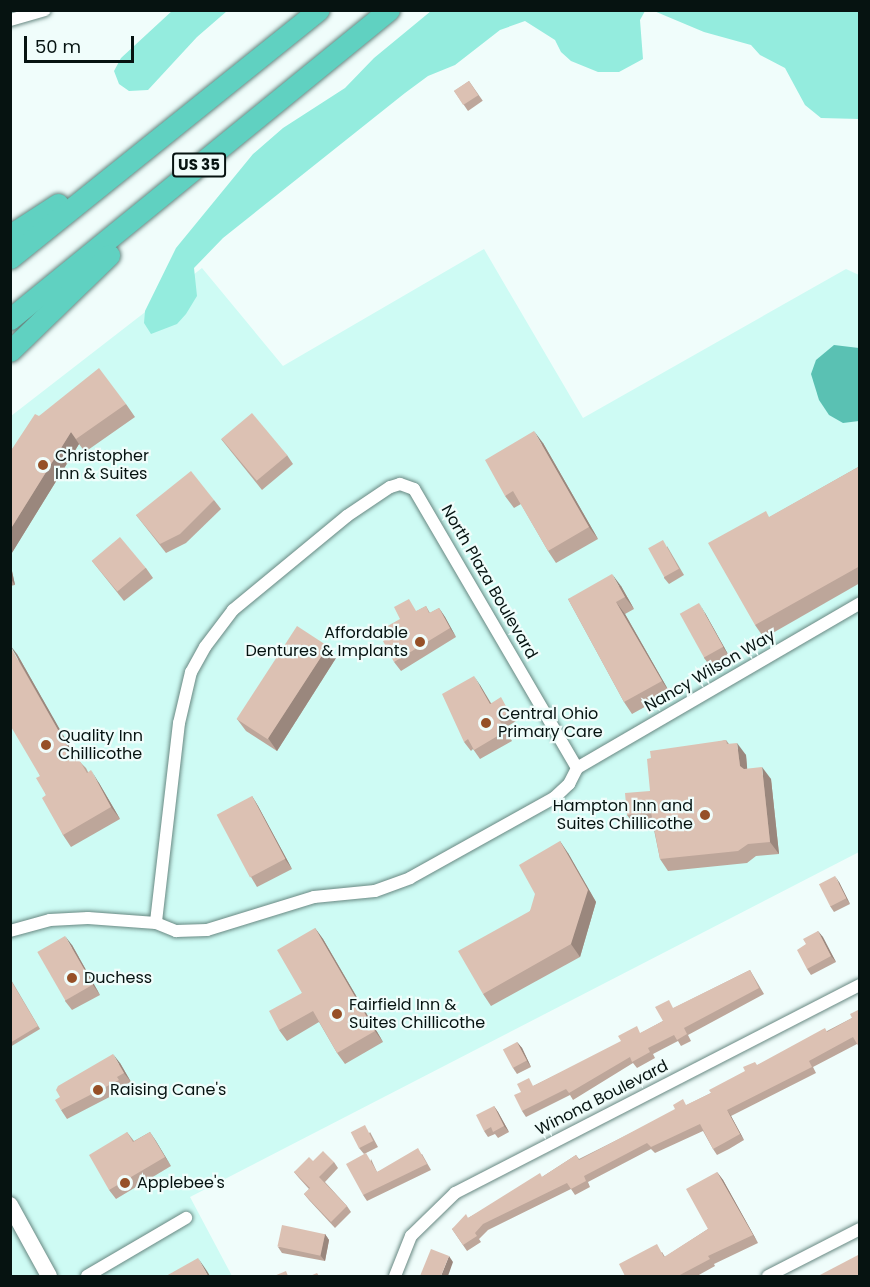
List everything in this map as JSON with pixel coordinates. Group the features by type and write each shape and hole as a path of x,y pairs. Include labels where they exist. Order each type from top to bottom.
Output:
{"highway":[{"name":"US 35","path":"10,258 319,10"},
{"name":"US 35","path":"10,319 389,10"},
{"path":"10,235 157,140"},
{"path":"10,351 219,149"}],"main road":[{"path":"10,1205 49,1276"}],"street":[{"path":"10,20 45,10"},
{"name":"North Plaza Boulevard","path":"156,923 176,744 191,672 233,610 347,516 390,487 400,484 414,489 423,501 577,768"},
{"name":"Nancy Wilson Way","path":"577,768 860,603"},
{"path":"10,931 50,920 78,918 156,923 176,931 207,930 314,897 390,887 554,798 568,784 577,768"},
{"name":"Winona Boulevard","path":"395,1276 411,1236 455,1193 860,985"},
{"path":"87,1276 186,1218"},
{"path":"768,1276 860,1229"}],"shaded area":[{"path":"173,10 227,11 197,37 148,90 129,91 119,84 114,71 121,58"},
{"path":"431,11 645,11 640,20 643,59 619,72 598,72 571,61 561,52 555,40 525,21 500,30 455,65 428,76 405,93 223,238 194,268 197,296 186,314 177,324 151,334 144,323 145,311 176,248 253,154 283,128 345,88 374,58"},
{"path":"654,11 859,11 859,119 821,118 805,105 785,68 760,55 751,45 704,32"},
{"path":"484,249 583,418 846,269 859,275 859,852 190,1197 232,1276 11,1276 11,416 202,268 283,366"},
{"path":"834,345 859,348 859,421 843,423 829,415 819,400 811,374 816,360"}],"building":[{"path":"469,81 478,95 463,105 454,91"},
{"name":"Christopher Inn & Suites","path":"99,368 126,404 76,439 71,432 10,530 10,452 35,414 39,416"},
{"path":"252,413 287,455 257,481 221,439"},
{"path":"534,431 589,527 548,551 513,491 505,496 485,460"},
{"path":"860,466 860,566 755,625 708,543 766,511 769,517"},
{"path":"191,471 214,500 180,534 160,544 136,515"},
{"path":"120,537 146,568 117,591 92,561"},
{"path":"663,540 679,569 664,577 648,548"},
{"path":"612,574 625,597 616,602 662,681 624,702 568,599"},
{"name":"Affordable Dentures & Implants","path":"409,599 416,611 426,606 429,613 439,608 450,628 394,662 383,641 389,637 384,628 400,619 394,607"},
{"path":"699,603 723,647 704,657 680,614"},
{"path":"297,626 328,646 268,739 237,719"},
{"name":"Quality Inn Chillicothe","path":"10,646 74,758 77,756 87,773 91,770 111,807 63,835 42,798 46,795 36,778 40,776 10,725"},
{"name":"Central Ohio Primary Care","path":"474,676 490,704 501,697 509,712 498,718 506,731 474,750 468,739 464,742 442,694"},
{"name":"Hampton Inn and Suites Chillicothe","path":"726,740 727,744 737,743 740,766 744,769 762,767 770,842 748,844 738,851 660,859 651,812 627,815 625,793 650,791 647,759 651,758 650,751"},
{"path":"252,796 285,859 250,877 217,815"},
{"path":"560,841 588,890 571,944 483,994 458,951 530,911 535,894 519,865"},
{"path":"835,876 846,898 830,906 819,884"},
{"path":"315,928 375,1031 337,1053 313,1011 279,1030 269,1011 302,993 277,950"},
{"path":"818,931 831,956 807,969 797,950 806,944 803,939"},
{"name":"Duchess","path":"65,936 93,984 65,1000 37,952"},
{"path":"750,970 759,988 684,1028 687,1034 677,1040 674,1035 648,1048 650,1052 632,1062 630,1057 569,1093 566,1089 522,1111 514,1095 521,1092 517,1084 529,1078 533,1086 621,1041 618,1036 637,1026 640,1033 663,1021 655,1007 669,1000 673,1008"},
{"path":"10,979 38,1026 10,1043"},
{"path":"860,1009 860,1049 853,1037 809,1061 812,1067 727,1110 740,1134 713,1149 700,1124 651,1147 647,1143 584,1176 586,1181 571,1189 567,1183 483,1224 475,1233 477,1236 463,1245 452,1229 466,1214 468,1218 540,1173 542,1177 576,1155 579,1160 675,1109 673,1105 683,1099 686,1105 711,1093 709,1090 745,1071 743,1067 755,1062 757,1065 825,1028 827,1032 852,1018 850,1014"},
{"path":"517,1042 527,1061 513,1068 503,1050"},
{"path":"113,1054 124,1073 117,1077 119,1080 61,1110 55,1100 60,1097 56,1090 58,1086"},
{"path":"494,1106 504,1126 493,1132 491,1127 484,1131 476,1115"},
{"path":"365,1125 373,1141 359,1148 351,1132"},
{"name":"Applebee's","path":"127,1132 133,1142 150,1132 165,1157 109,1190 89,1155"},
{"path":"418,1148 427,1164 363,1195 346,1164 366,1153 377,1172"},
{"path":"323,1151 334,1162 319,1177 347,1206 331,1222 304,1194 310,1188 294,1172 309,1157 313,1161"},
{"path":"717,1172 753,1235 708,1256 710,1259 678,1276 625,1276 619,1264 657,1244 664,1257 708,1229 686,1189"},
{"path":"282,1225 325,1234 320,1256 277,1247"},
{"path":"431,1249 449,1256 441,1276 420,1276"},
{"path":"860,1254 860,1276 818,1276"},
{"path":"198,1258 208,1276 166,1276"},
{"path":"286,1271 288,1276 274,1276"}],"place":[{"name":"Christopher Inn & Suites","path":"43,465"},
{"name":"Affordable Dentures & Implants","path":"420,642"},
{"name":"Central Ohio Primary Care","path":"486,723"},
{"name":"Quality Inn Chillicothe","path":"46,745"},
{"name":"Hampton Inn and Suites Chillicothe","path":"705,815"},
{"name":"Duchess","path":"72,978"},
{"name":"Fairfield Inn & Suites Chillicothe","path":"337,1014"},
{"name":"Raising Cane's","path":"98,1090"},
{"name":"Applebee's","path":"125,1183"}]}
